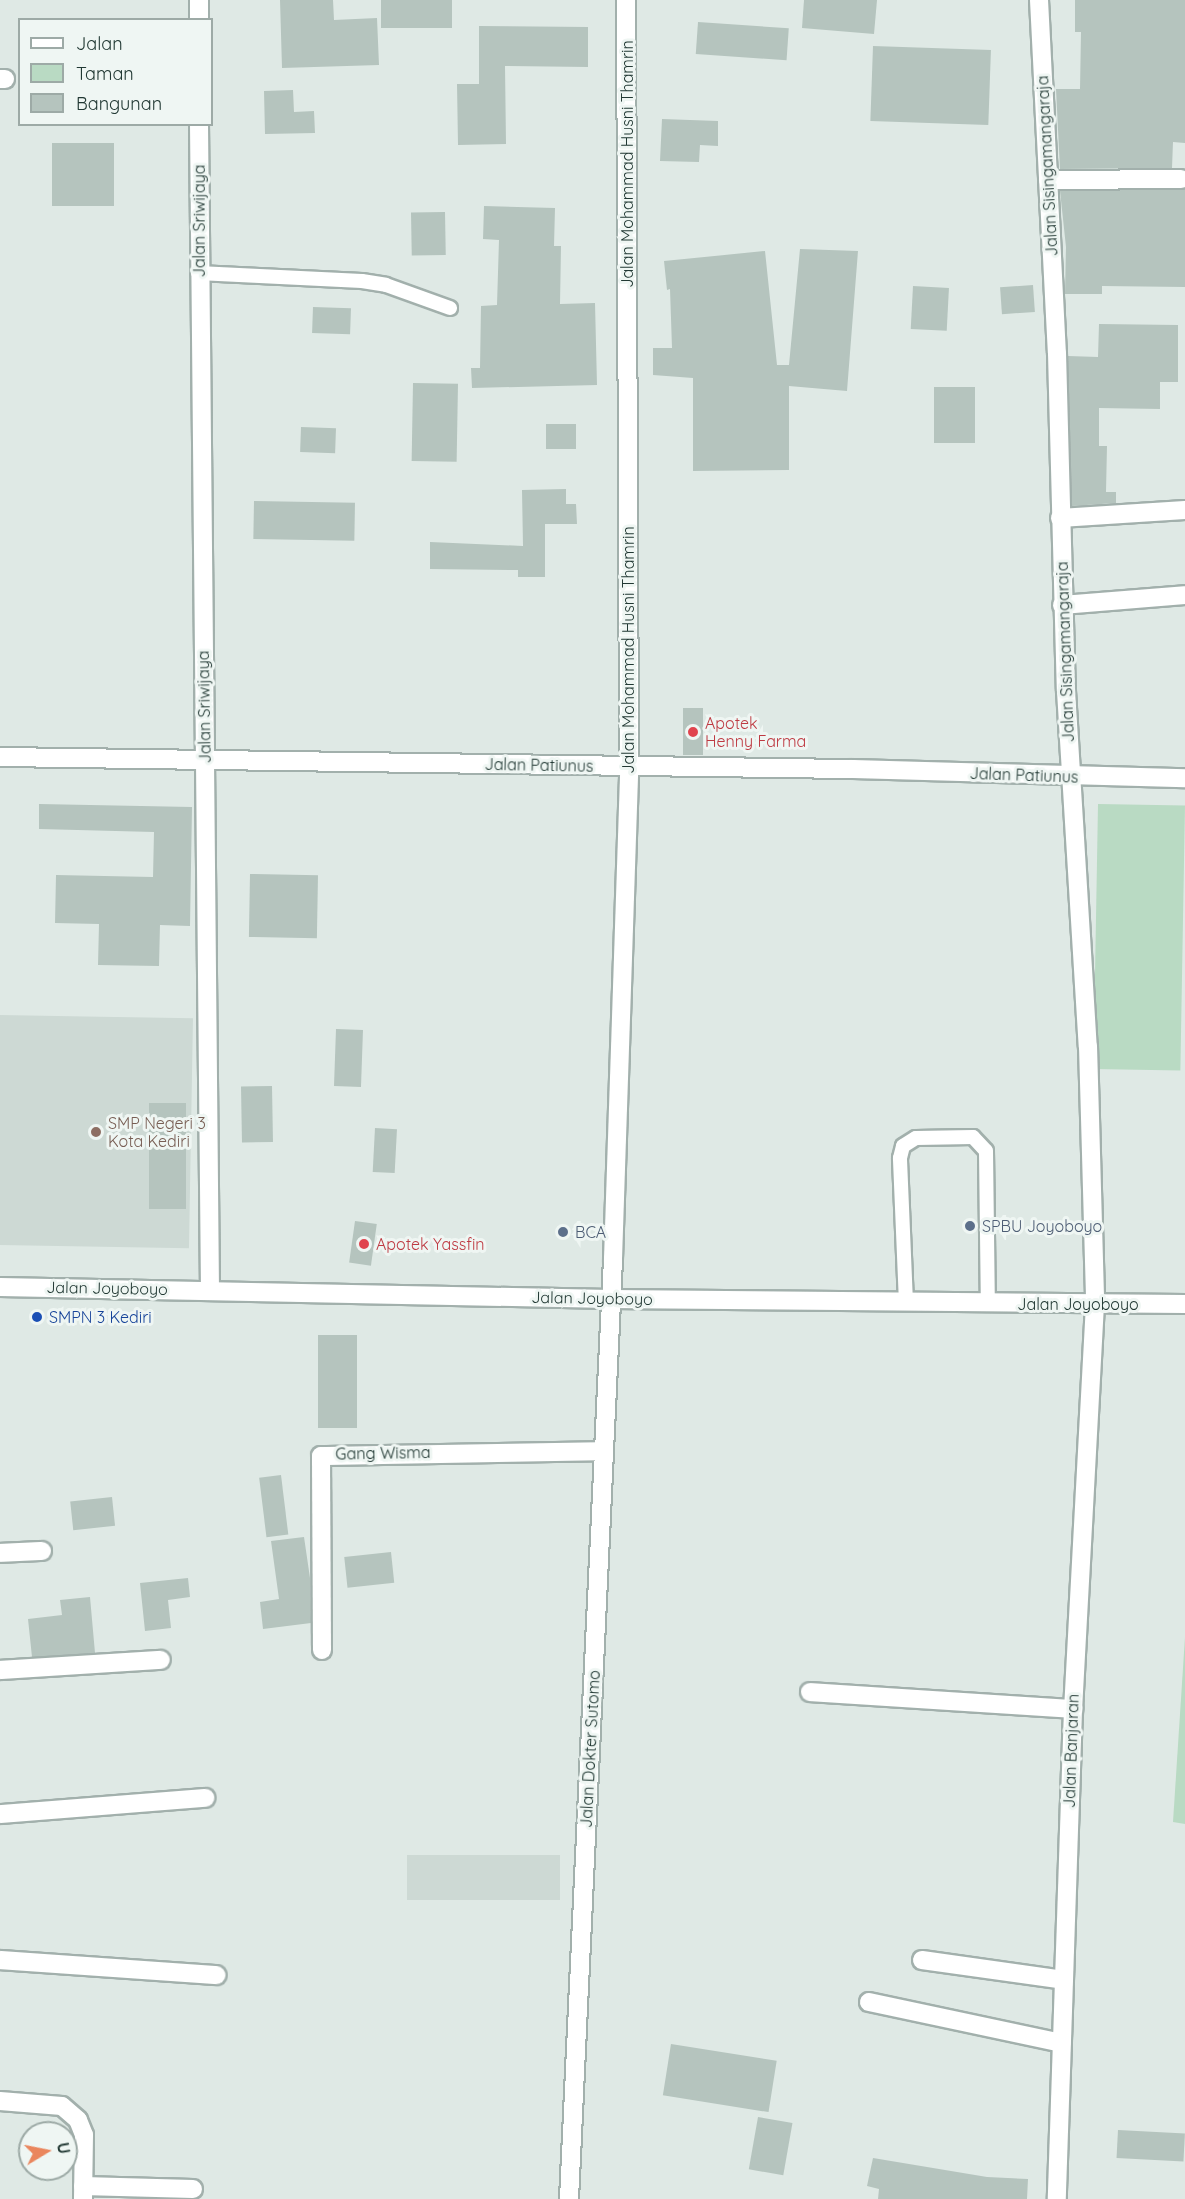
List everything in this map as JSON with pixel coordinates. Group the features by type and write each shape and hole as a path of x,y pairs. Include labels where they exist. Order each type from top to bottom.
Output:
{"street":[{"path":"199,0 199,18"},
{"name":"Jalan Mohammad Husni Thamrin","path":"611,1299 629,767 626,0"},
{"name":"Jalan Sisingamangaraja","path":"1039,0 1048,180 1062,604 1088,1046 1095,1304"},
{"name":"Jalan Sriwijaya","path":"200,126 198,273 210,1289"},
{"path":"1048,180 1181,179"},
{"path":"1060,518 1185,510"},
{"path":"1062,604 1185,595"},
{"name":"Jalan Patiunus","path":"0,757 1185,778"},
{"name":"Jalan Joyoboyo","path":"0,1287 210,1289 611,1299 1185,1304"},
{"name":"Jalan Dokter Sutomo","path":"569,2199 611,1299"},
{"name":"Jalan Banjaran","path":"1057,2199 1072,1709 1095,1304"},
{"name":"Gang Wisma","path":"322,1650 321,1456 603,1451"},
{"path":"0,1552 42,1551"},
{"path":"0,1670 161,1660"},
{"path":"810,1692 1072,1709"},
{"path":"0,1814 205,1798"},
{"path":"0,1959 216,1975"},
{"path":"922,1960 1064,1980"},
{"path":"869,2002 1062,2043"},
{"path":"0,2101 46,2103 70,2111 84,2135 83,2193 193,2189"}],"lane":[{"path":"198,273 362,281 386,285 450,308"},
{"path":"906,1303 900,1158 903,1146 916,1138 973,1137 986,1151 988,1304"}],"shaded area":[{"name":"SMP Negeri 3 Kota Kediri","path":"0,1015 193,1018 189,1248 0,1245"},
{"path":"407,1855 560,1855 560,1900 407,1900"}],"green space":[{"path":"1098,804 1185,806 1180,1070 1093,1069"},
{"path":"1185,1637 1185,1824 1173,1822"}],"building":[{"path":"280,0 333,0 334,20 377,18 379,65 282,68"},
{"path":"381,0 452,0 452,28 381,28"},
{"path":"804,0 877,0 874,34 802,28"},
{"path":"1075,0 1185,0 1185,143 1173,142 1172,168 1060,169 1056,89 1080,89 1081,32 1075,32"},
{"path":"698,22 789,28 787,60 696,54"},
{"path":"479,26 588,27 588,67 505,66 506,144 458,145 457,84 479,84"},
{"path":"873,46 991,50 988,125 870,121"},
{"path":"293,90 294,112 314,111 315,133 265,134 264,91"},
{"path":"662,119 718,121 718,146 700,145 699,162 660,161"},
{"path":"52,143 114,143 114,206 52,206"},
{"path":"1185,189 1185,287 1102,286 1102,294 1065,294 1066,247 1060,191"},
{"path":"484,206 555,208 554,246 561,246 560,304 595,303 597,385 472,388 471,368 480,368 481,306 497,305 499,240 483,239"},
{"path":"445,212 446,255 412,256 411,213"},
{"path":"800,249 858,251 847,391 789,386 789,470 693,471 693,378 653,375 653,348 672,348 670,289 667,290 664,261 765,251 777,365 789,365"},
{"path":"1033,285 1035,312 1002,314 1000,287"},
{"path":"913,286 949,288 947,331 911,329"},
{"path":"313,307 351,308 350,334 312,333"},
{"path":"1099,324 1178,325 1178,382 1160,382 1160,409 1099,408 1099,446 1107,446 1106,492 1116,492 1116,503 1072,506 1068,356 1098,357"},
{"path":"413,383 458,384 457,462 412,461"},
{"path":"934,387 975,387 975,443 934,443"},
{"path":"546,424 576,424 576,449 546,449"},
{"path":"301,427 336,428 335,453 300,452"},
{"path":"566,489 566,504 576,504 577,524 545,524 545,577 518,577 518,570 430,569 430,542 523,546 522,490"},
{"path":"254,501 355,503 354,541 253,539"},
{"name":"Apotek Henny Farma","path":"683,708 703,708 703,755 683,755"},
{"path":"39,804 192,807 190,926 160,925 159,966 98,965 99,924 55,923 56,875 153,877 154,832 39,829"},
{"path":"250,874 318,875 317,938 249,937"},
{"path":"336,1029 363,1030 361,1087 334,1086"},
{"path":"272,1086 273,1142 242,1143 241,1087"},
{"path":"149,1103 186,1103 186,1209 149,1209"},
{"path":"375,1128 397,1129 395,1173 373,1172"},
{"name":"Apotek Yassfin","path":"355,1221 377,1224 371,1266 349,1263"},
{"path":"318,1335 357,1335 357,1428 318,1428"},
{"path":"281,1475 288,1535 266,1537 259,1478"},
{"path":"112,1497 115,1526 73,1530 70,1501"},
{"path":"304,1537 310,1578 311,1623 263,1629 260,1602 279,1599 271,1541"},
{"path":"391,1552 394,1583 347,1588 344,1557"},
{"path":"188,1578 190,1597 168,1600 171,1628 145,1631 140,1583"},
{"path":"90,1597 95,1653 32,1657 28,1619 62,1615 60,1600"},
{"path":"671,2044 777,2061 769,2112 663,2095"},
{"path":"758,2117 792,2123 783,2175 749,2169"},
{"path":"1118,2130 1185,2134 1183,2161 1117,2158"},
{"path":"873,2158 987,2177 1028,2179 1027,2199 878,2199 879,2189 867,2186"}],"place":[{"name":"Apotek Henny Farma","path":"693,732"},
{"name":"SMP Negeri 3 Kota Kediri","path":"96,1132"},
{"name":"SPBU Joyoboyo","path":"970,1226"},
{"name":"BCA","path":"563,1232"},
{"name":"Apotek Yassfin","path":"364,1244"},
{"name":"SMPN 3 Kediri","path":"37,1317"}]}
